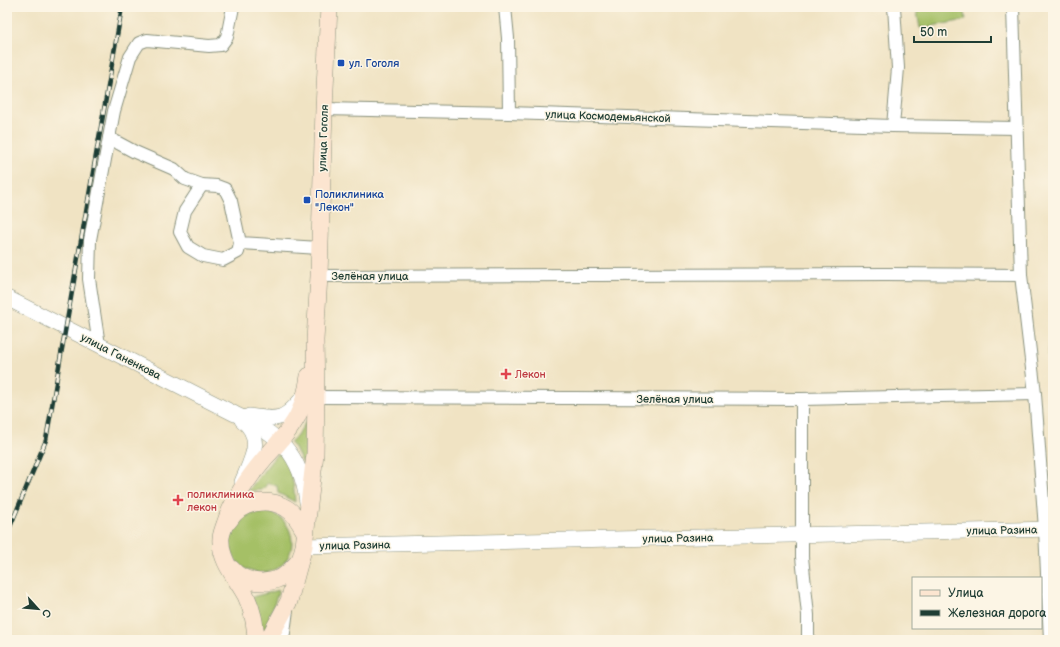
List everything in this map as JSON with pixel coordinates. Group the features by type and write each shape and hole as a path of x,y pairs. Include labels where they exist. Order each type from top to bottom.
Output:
{"main road":[{"name":"улица Гоголя","path":"311,395 318,276 329,7"},
{"path":"256,640 254,617 245,595 226,563 220,543 221,537 229,512 245,485 262,461 280,442 311,395"},
{"path":"268,640 289,601 303,546 315,454 311,395"},
{"path":"221,537 232,515 244,507 258,501 274,503 287,508 296,516 303,546 279,579 263,582 249,581 236,574 226,563"}],"street":[{"path":"99,345 89,279 90,240 114,111 130,57 140,43 147,40 209,46 221,45 227,37 233,7"},
{"path":"505,7 508,38 509,113"},
{"path":"893,126 898,68 894,7"},
{"path":"1013,7 1021,275 1049,529 1050,640"},
{"name":"улица Космодемьянской","path":"324,109 509,113 893,126 1017,128"},
{"path":"109,138 135,152 174,169 185,179 202,185 217,186 225,189 231,201 240,243 238,252 223,260 202,256 188,248 180,232 185,211 202,185"},
{"path":"240,243 319,248"},
{"name":"Зелёная улица","path":"318,276 870,274 1021,275"},
{"name":"улица Ганенкова","path":"7,298 235,414"},
{"name":"Зелёная улица","path":"311,395 802,399 1035,394"},
{"path":"235,414 273,419 286,415 311,395"},
{"path":"802,399 802,557 808,615 808,640"},
{"path":"235,414 254,422 268,431 294,458 301,473 308,512"},
{"path":"229,512 256,447 254,433 249,425 235,414"},
{"name":"улица Разина","path":"303,546 1049,529"},
{"path":"283,640 289,601"}],"green space":[{"path":"916,7 964,7 966,20 920,28"},
{"path":"1053,114 1053,143 1048,142"},
{"path":"1053,308 1053,358 1048,357"},
{"path":"307,420 305,468 295,448 290,442 297,436"},
{"path":"276,455 283,455 289,466 295,502 278,493 277,486 268,483 262,490 248,491"},
{"path":"255,511 267,511 283,520 290,530 292,542 290,554 283,564 267,573 255,573 244,568 235,559 230,548 230,536 235,525 244,516"},
{"path":"279,590 263,635 252,597"}],"railway":[{"path":"7,534 46,440 122,7"}],"place":[{"name":"ул. Гоголя","path":"341,63"},
{"name":"Поликлиника \"Лекон\"","path":"307,200"},
{"name":"Лекон","path":"506,374"},
{"name":"поликлиника лекон","path":"178,500"}]}
